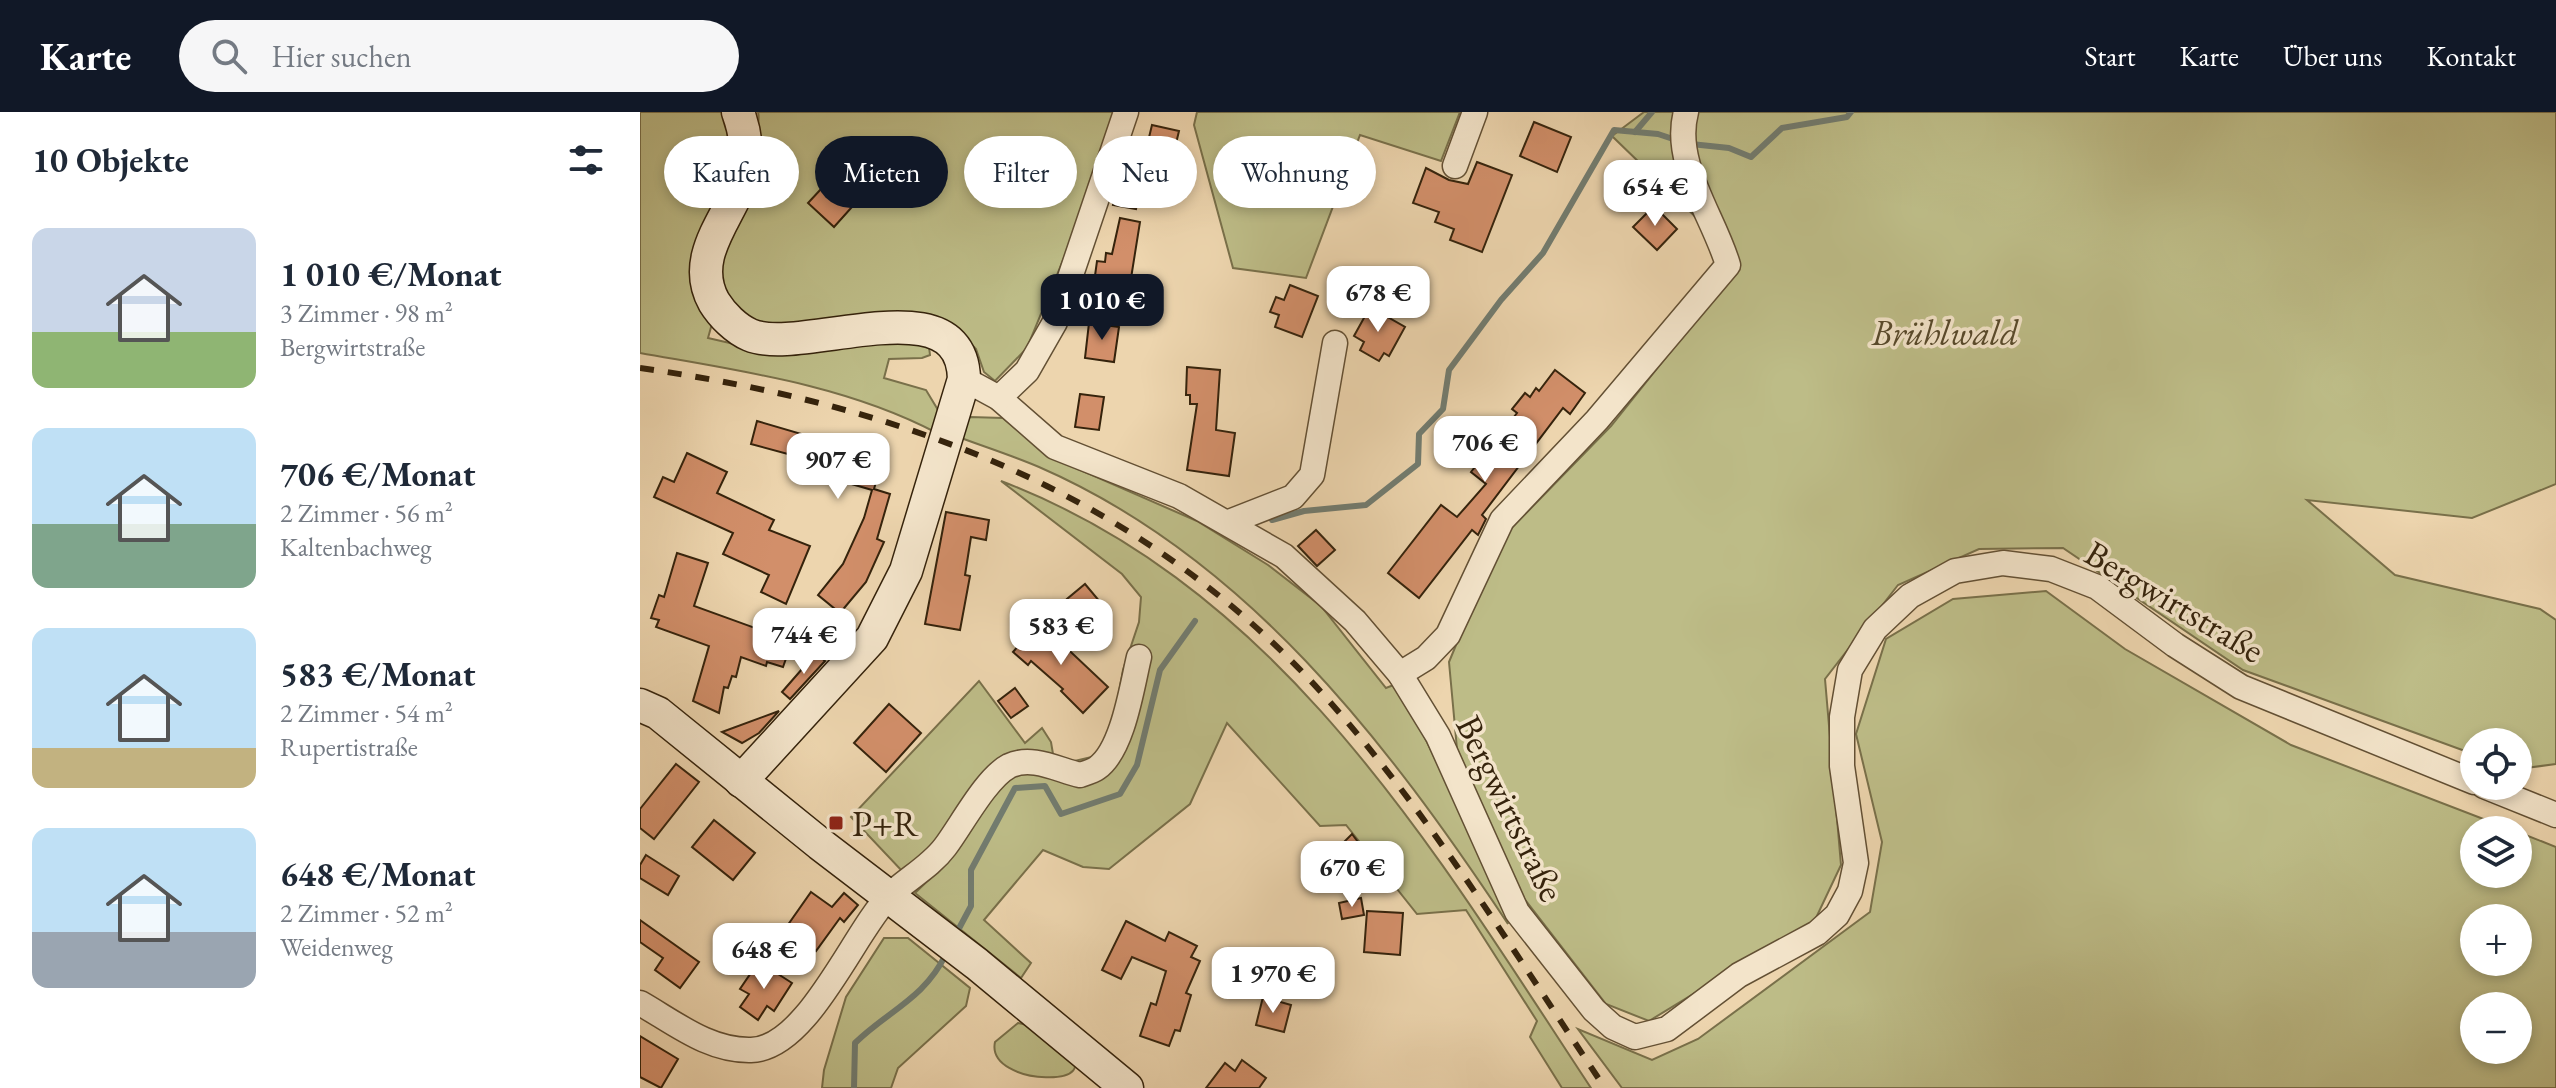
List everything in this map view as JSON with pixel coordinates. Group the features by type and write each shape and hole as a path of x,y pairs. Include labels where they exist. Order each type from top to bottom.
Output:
{"main road":[{"path":"738,112 745,133 744,176 709,247 704,268 713,301 727,319 751,336 797,338 890,328 928,329 953,347 961,360 964,379 906,571 872,638 741,781"},
{"path":"640,705 658,713 977,964 1127,1088"}],"street":[{"path":"999,398 1027,371 1055,322 1126,112"},
{"path":"1455,166 1475,112"},
{"path":"1400,674 1426,658 1448,635 1502,520 1597,420 1728,265 1721,240 1703,205 1683,123"},
{"path":"1229,522 1293,497 1312,475 1335,343"},
{"name":"Bergwirtstraße","path":"964,379 999,398 1055,447 1179,496 1284,556 1355,621 1400,674 1438,736 1517,912 1594,1010 1613,1027 1635,1037 1667,1029 1739,975 1817,933 1837,915 1850,891 1856,863 1842,766 1842,717 1850,670 1875,629 1910,596 1955,571 2003,563 2051,569 2097,587 2175,645 2241,687 2460,776"},
{"path":"640,1003 712,1045 753,1050 784,1038 839,972 889,896 935,860 985,789 1009,766 1036,762 1080,775 1099,767 1112,747 1127,712 1139,657"},
{"path":"2519,800 2556,815"}],"green space":[{"path":"640,112 729,112 732,136 664,136 664,208 726,208 713,320 708,338 734,344 918,336 929,347 930,355 889,359 884,378 926,390 941,415 937,433 830,391 640,353"},
{"path":"758,112 1116,112 1107,136 1093,136 1093,177 1027,348 995,381 984,372 976,349 958,330 934,319 778,328 748,316 734,305 717,277 738,208 799,208 799,136 756,136"},
{"path":"1197,112 1460,112 1441,161 1376,140 1376,136 1213,136 1213,195 1194,125"},
{"name":"Brühlwald","path":"1644,112 2556,112 2556,484 2472,518 2307,500 2395,575 2540,609 2556,620 2556,764 2532,767 2532,728 2460,728 2460,749 2243,670 2063,548 1979,549 1898,585 1825,679 1841,865 1815,920 1649,1021 1606,1004 1523,897 1457,749 1449,662 1499,541 1611,426 1730,277 1706,227 1612,136"},
{"path":"1217,208 1332,208 1306,278 1233,268"},
{"path":"970,417 1003,418 1048,456 1197,521 1268,565 1321,606 1386,688 1396,684 1412,711 1497,887 1508,924 1413,788 1361,723 1306,661 1246,603 1183,551 1114,505 1039,467 953,435 958,425"},
{"path":"1001,481 1100,528 1189,588 1269,657 1342,735 1409,820 1472,908 1591,1088 1562,1088 1530,1037 1537,1021 1466,910 1417,914 1346,825 1320,826 1227,723 1190,804 1109,869 1083,867 1043,850 984,920 1031,963 1021,978 915,893 947,862 938,849 902,871 851,817 979,681 1025,743 1042,728 1051,742 1053,754 1066,763 1096,756 1113,725 1123,670 1139,622 1141,597 1122,574"},
{"path":"2046,591 2125,649 2291,745 2476,816 2460,816 2460,888 2532,888 2532,838 2556,847 2556,1088 1622,1088 1578,1029 1652,1060 1698,1039 1870,912 1882,842 1856,734 1886,639 1953,599"},
{"path":"884,938 908,938 970,988 966,1006 898,1068 891,1088 822,1088 824,1070 846,997"},
{"path":"1018,1023 1036,1029 1060,1048 1074,1061 1073,1070 1063,1076 1046,1077 1027,1075 1009,1068 997,1057 995,1042"}],"building":[{"path":"1534,122 1571,137 1557,172 1520,156"},
{"path":"1152,125 1179,131 1178,136 1149,136"},
{"path":"1477,162 1512,175 1482,252 1450,240 1454,229 1435,222 1439,212 1413,203 1426,168 1449,180 1468,184"},
{"path":"815,195 815,208 851,208 834,227 808,203"},
{"path":"1654,206 1677,229 1657,250 1633,227"},
{"path":"1120,218 1140,222 1128,297 1100,293 1101,284 1094,283 1097,261 1105,262 1106,253 1112,254"},
{"path":"1290,285 1318,296 1302,337 1275,327 1279,315 1270,312 1276,297 1284,300"},
{"path":"1370,307 1405,327 1389,356 1384,353 1379,361 1360,350 1364,342 1354,336"},
{"path":"1089,323 1119,327 1114,362 1085,358"},
{"path":"1187,367 1220,370 1216,430 1235,433 1229,476 1187,470 1197,404 1190,404 1190,395 1186,395"},
{"path":"1555,370 1585,393 1570,414 1563,408 1482,515 1486,519 1478,535 1472,530 1419,598 1388,573 1441,505 1457,517 1486,484 1471,472 1517,413 1512,409 1525,393 1530,397 1536,388 1539,391"},
{"path":"1080,394 1104,397 1099,430 1075,427"},
{"path":"757,421 883,458 874,489 890,494 877,539 884,542 866,582 840,613 818,595 843,564 864,518 872,490 807,471 810,460 751,444"},
{"path":"687,453 727,472 717,493 774,520 769,530 810,546 786,604 761,592 769,575 723,554 733,533 654,497 663,477 674,482"},
{"path":"946,512 989,520 986,540 971,537 965,575 970,576 960,630 925,624"},
{"path":"1316,530 1335,550 1317,566 1298,546"},
{"path":"677,553 708,563 694,606 777,636 772,650 800,619 783,667 767,662 766,666 741,657 736,677 732,676 728,688 724,687 719,713 693,701 709,646 656,627 659,620 651,618 659,595 664,597"},
{"path":"1085,584 1106,609 1088,624 1067,599"},
{"path":"1039,622 1108,687 1083,713 1061,691 1063,689 1031,661 1028,665 1013,652"},
{"path":"816,653 825,661 790,699 782,692"},
{"path":"1015,688 1028,706 1011,718 998,701"},
{"path":"889,704 921,733 886,772 854,743"},
{"path":"779,711 759,733 742,743 722,732"},
{"path":"676,764 699,782 654,839 640,828 640,809"},
{"path":"714,820 755,853 733,880 692,847"},
{"path":"1352,834 1378,869 1365,882 1330,865 1336,850"},
{"path":"646,855 679,876 668,895 640,878 640,865"},
{"path":"811,892 832,907 844,893 858,905 844,922 840,918 816,951 785,929"},
{"path":"1361,898 1364,915 1342,919 1339,903"},
{"path":"1367,911 1403,913 1400,955 1364,952"},
{"path":"640,920 699,962 680,988 655,970 663,958 640,942"},
{"path":"1126,921 1165,941 1169,932 1197,946 1191,957 1200,961 1186,993 1191,995 1180,1031 1175,1030 1169,1046 1140,1036 1151,1003 1156,1005 1166,971 1132,957 1121,979 1102,970"},
{"path":"764,965 792,983 774,1011 767,1006 758,1020 740,1007 749,994 740,989 755,967 761,971"},
{"path":"1263,997 1291,1005 1284,1032 1256,1025"},
{"path":"640,1036 678,1059 661,1088 640,1077"},
{"path":"1242,1060 1266,1078 1259,1088 1206,1088 1225,1063 1235,1071"}],"waterway":[{"path":"1635,132 1652,112"},
{"path":"1691,144 1729,148 1751,157 1782,128 1847,117 1851,112"},
{"path":"1272,520 1304,511 1366,505 1418,464 1419,434 1443,409 1449,370 1501,300 1543,253 1614,130 1658,134 1676,140"},
{"path":"956,934 971,906 971,870 1015,788 1045,786 1061,814 1120,794 1137,765 1160,670 1195,621"},
{"path":"854,1088 855,1043 917,993 946,954"}],"railway":[{"path":"640,368 739,385 835,407 927,436 1016,472 1102,515 1183,568 1259,630 1330,702 1368,747 1440,841 1605,1088"}],"place":[{"name":"P+R","path":"836,823"}]}
